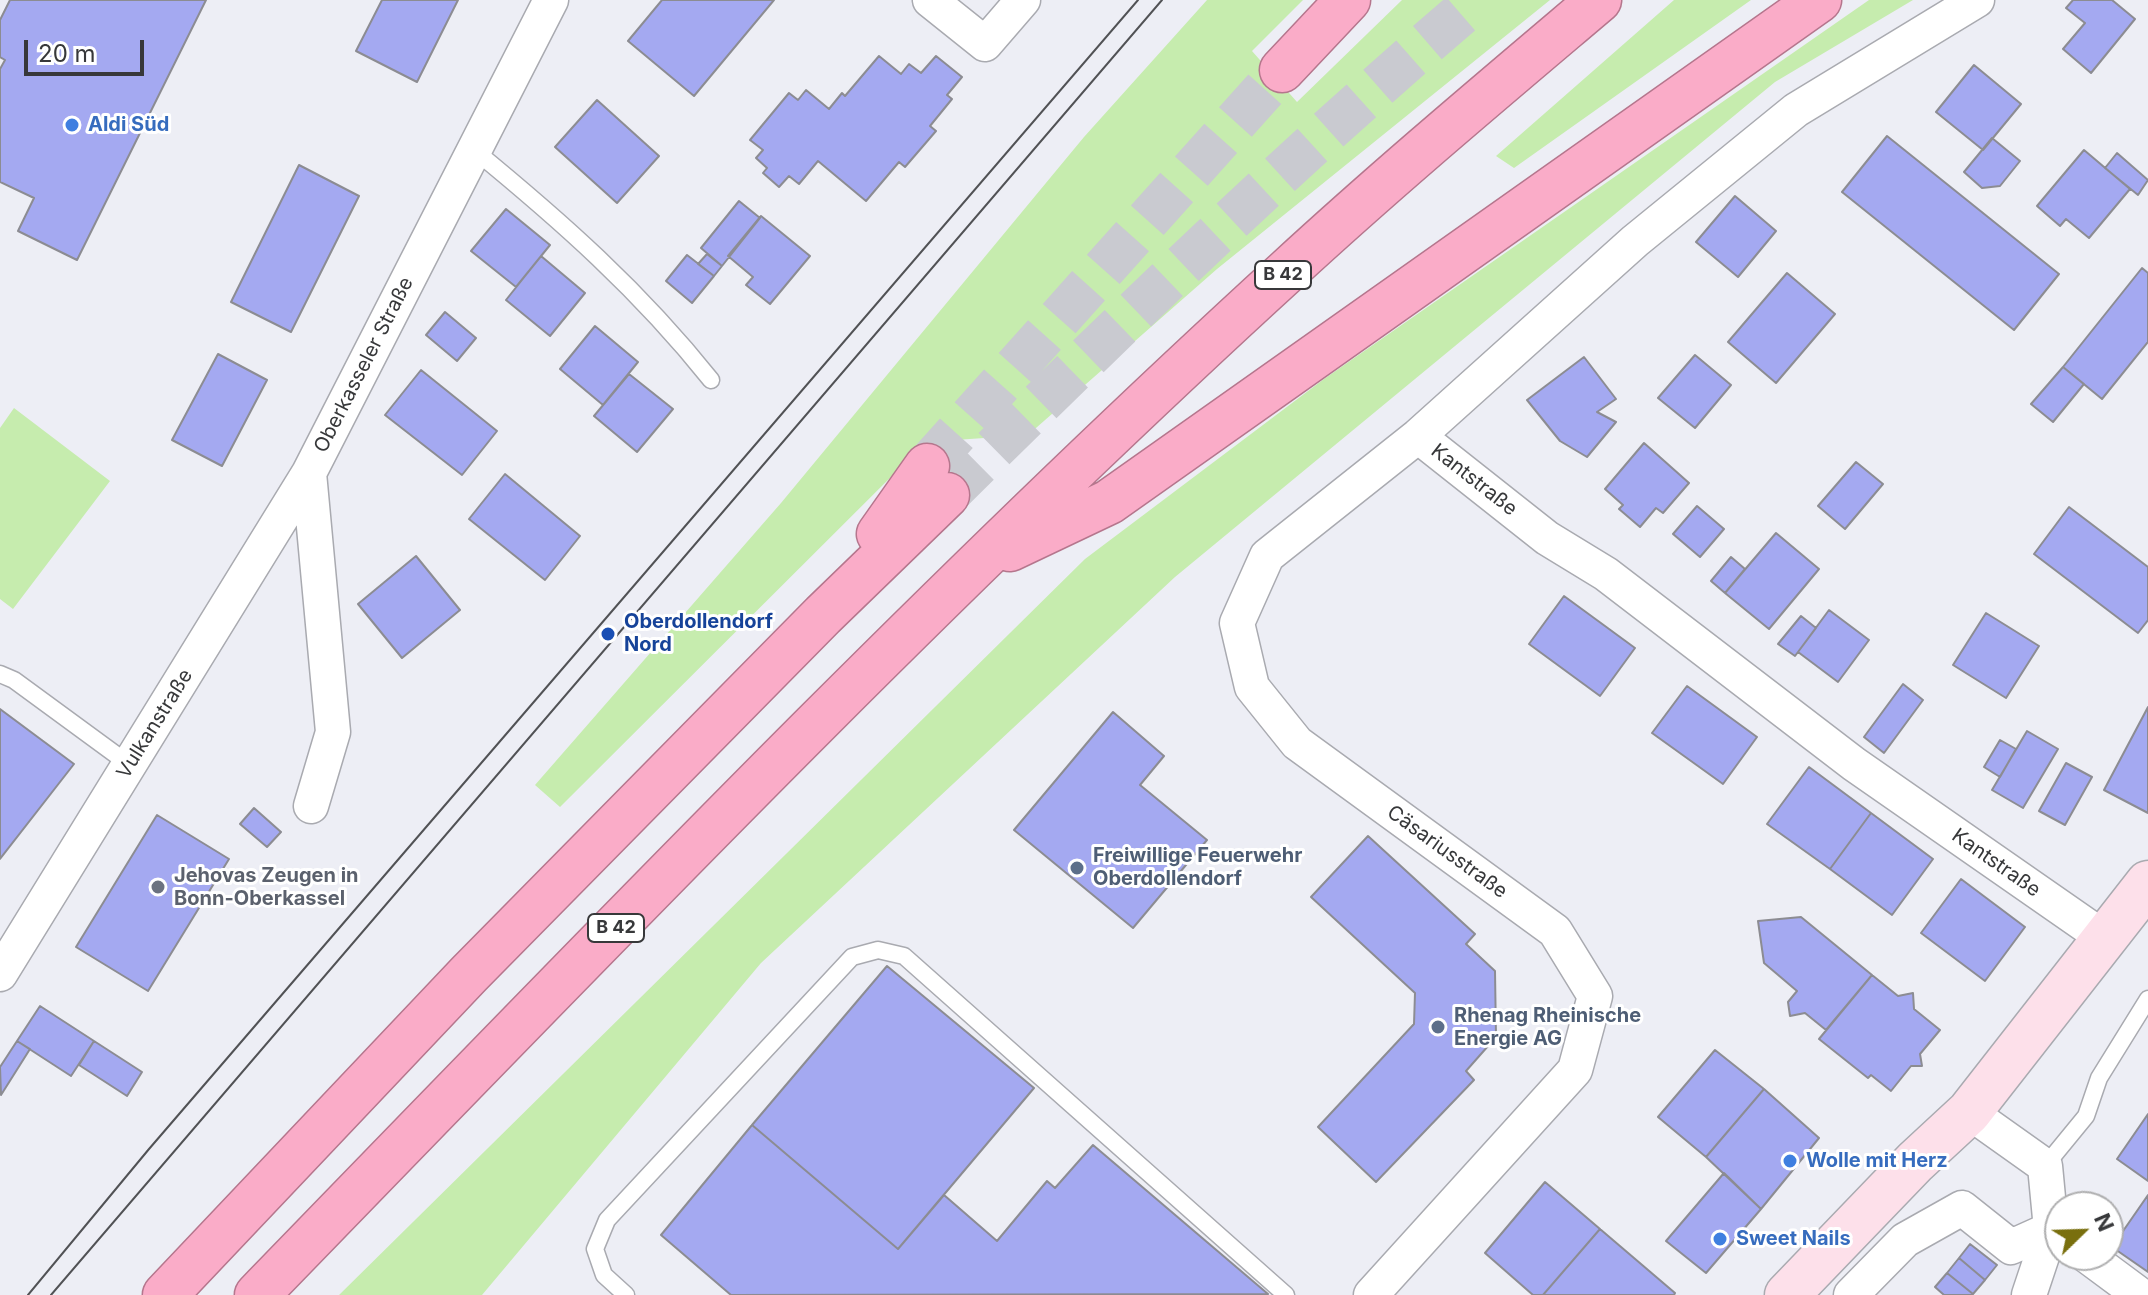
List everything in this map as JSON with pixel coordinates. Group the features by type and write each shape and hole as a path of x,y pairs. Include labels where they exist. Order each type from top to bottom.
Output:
{"highway":[{"path":"1282,70 1348,0"},
{"name":"B 42","path":"257,1295 517,1027 979,564 1290,268 1599,0"},
{"name":"B 42","path":"979,564 1109,502 1819,0"},
{"path":"165,1295 469,974 823,615 937,480"}],"main road":[{"path":"1787,1295 1915,1162 1969,1112 2107,940 2148,883"}],"street":[{"name":"Oberkasseler Straße","path":"311,806 333,732 309,473 551,0"},
{"path":"930,0 985,44 1023,0"},
{"name":"Kantstraße","path":"1977,0 1796,110 1635,241 1418,436 1547,538 1606,574 1854,764 2107,940"},
{"name":"Cäsariusstraße","path":"1371,1295 1575,1070 1595,996 1555,931 1297,743 1252,687 1237,623 1267,556 1418,436"},
{"name":"Vulkanstraße","path":"0,974 309,473"},
{"path":"1969,1112 2045,1166 2049,1191"},
{"path":"1851,1295 1905,1240 1962,1208 2011,1247 2044,1236"},
{"path":"2029,1295 2044,1260"},
{"path":"2108,1271 2140,1295"}],"lane":[{"path":"473,149 576,233 667,324 711,380"},
{"path":"0,674 14,680 130,765"},
{"path":"626,1295 604,1275 595,1249 607,1220 852,957 878,950 904,956 1286,1295"},
{"path":"2045,1166 2086,1116 2099,1078 2148,999"}],"green space":[{"path":"1207,0 1303,0 1252,51 1297,102 1402,0 1550,0 1217,269 1028,435 926,442 560,807 535,785 781,503 1084,137"},
{"path":"1674,0 1751,0 1514,168 1496,156"},
{"path":"1869,0 1913,0 1775,82 1175,577 761,963 482,1295 339,1295 1085,559 1324,379"},
{"path":"14,408 110,481 13,609 0,599 0,428"}],"building":[{"name":"Aldi Süd","path":"10,0 206,0 77,260 18,231 34,198 0,182 0,69 5,60 0,57 0,20"},
{"path":"382,0 458,0 417,82 356,51"},
{"path":"662,0 774,0 694,96 628,41"},
{"path":"2073,0 2112,0 2135,19 2091,73 2063,49 2085,23 2066,8"},
{"path":"879,56 901,74 909,64 921,73 936,56 962,77 947,95 952,99 930,126 936,131 905,167 899,162 866,201 818,161 799,184 789,176 779,187 763,173 767,168 756,158 763,150 750,140 789,93 798,100 806,90 829,109 842,93 845,96"},
{"path":"1974,65 2021,104 1983,150 1936,112"},
{"path":"597,100 659,156 617,203 555,147"},
{"path":"1887,136 2059,274 2014,330 1842,192"},
{"path":"1992,138 2020,161 2000,186 1982,188 1964,172"},
{"path":"2084,150 2130,189 2089,238 2066,219 2060,226 2037,206"},
{"path":"2117,153 2148,180 2138,195 2105,168"},
{"path":"299,165 359,196 291,332 231,302"},
{"path":"1735,196 1776,231 1738,277 1696,242"},
{"path":"739,201 760,218 722,266 701,248"},
{"path":"506,209 550,245 516,287 471,251"},
{"path":"761,216 810,256 770,304 746,285 753,277 728,256"},
{"path":"707,254 722,266 714,276 698,264"},
{"path":"687,255 714,276 692,303 666,281"},
{"path":"541,256 585,293 550,336 506,300"},
{"path":"2142,268 2148,273 2148,342 2102,399 2063,367"},
{"path":"1787,273 1835,314 1776,383 1728,342"},
{"path":"445,312 476,338 457,361 426,335"},
{"path":"595,326 638,362 603,405 560,369"},
{"path":"218,354 267,380 222,466 172,440"},
{"path":"1695,355 1731,385 1695,428 1658,398"},
{"path":"1584,357 1616,399 1597,412 1616,422 1587,457 1560,441 1527,400"},
{"path":"2063,367 2084,384 2053,422 2031,404"},
{"path":"421,370 497,431 462,475 385,415"},
{"path":"629,374 673,409 637,452 594,416"},
{"path":"1644,443 1689,483 1663,513 1656,508 1640,527 1619,509 1623,505 1605,489"},
{"path":"1856,462 1883,484 1845,529 1818,506"},
{"path":"505,474 580,536 545,580 469,519"},
{"path":"1697,506 1724,529 1700,557 1673,534"},
{"path":"2069,507 2148,567 2148,620 2138,633 2034,554"},
{"path":"1776,533 1819,569 1769,629 1725,593"},
{"path":"416,556 460,610 402,658 358,604"},
{"path":"1731,557 1745,569 1725,593 1711,581"},
{"path":"1564,596 1635,648 1600,696 1529,644"},
{"path":"1829,610 1869,640 1838,682 1798,652"},
{"path":"1986,613 2039,646 2006,698 1953,665"},
{"path":"1801,616 1816,628 1795,656 1778,644"},
{"path":"1903,684 1923,700 1884,753 1864,737"},
{"path":"1687,686 1757,737 1723,784 1652,733"},
{"path":"2148,707 2148,813 2104,790"},
{"path":"0,709 74,764 0,859"},
{"path":"1113,712 1164,756 1140,785 1207,840 1133,928 1014,830"},
{"path":"2027,731 2058,749 2023,808 1992,790"},
{"path":"2000,740 2016,749 2000,777 1984,767"},
{"path":"2066,763 2092,777 2065,825 2039,811"},
{"path":"1809,767 1871,813 1830,869 1767,824"},
{"path":"254,808 281,832 267,847 240,824"},
{"path":"1871,813 1933,859 1892,915 1830,869"},
{"path":"157,815 229,859 148,991 76,947"},
{"path":"1368,836 1475,934 1466,944 1495,971 1496,1037 1466,1071 1474,1080 1376,1182 1318,1127 1414,1024 1415,993 1311,897"},
{"path":"1961,879 2025,927 1985,981 1921,933"},
{"path":"1801,917 1872,975 1826,1030 1805,1013 1790,1016 1788,1002 1797,991 1764,963 1758,921"},
{"path":"887,966 1034,1088 898,1249 752,1125"},
{"path":"1872,975 1898,996 1913,993 1914,1009 1940,1030 1920,1054 1922,1066 1911,1066 1891,1091 1871,1075 1868,1078 1819,1039"},
{"path":"40,1006 94,1041 71,1076 17,1041"},
{"path":"17,1041 30,1049 1,1095 0,1067"},
{"path":"94,1041 142,1072 127,1096 79,1065"},
{"path":"1715,1050 1764,1089 1706,1157 1658,1117"},
{"path":"1764,1089 1819,1138 1761,1209 1706,1157"},
{"path":"2148,1114 2148,1181 2117,1159"},
{"path":"752,1125 898,1249 944,1195 997,1241 1047,1181 1055,1188 1093,1145 1268,1294 731,1295 661,1235"},
{"path":"1724,1173 1761,1209 1706,1273 1666,1241"},
{"path":"1545,1182 1600,1229 1543,1295 1533,1295 1485,1253"},
{"path":"2148,1195 2148,1272 2124,1255 2124,1230"},
{"path":"1600,1229 1675,1293 1674,1295 1543,1295"},
{"path":"1970,1244 1997,1265 1985,1280 1959,1258"},
{"path":"1959,1258 1985,1280 1973,1294 1947,1273"},
{"path":"1947,1273 1973,1294 1944,1295 1935,1287"}],"tunnel":[{"path":"947,495 1207,243 1340,120 1477,0"},
{"path":"927,466 1282,70"}],"tram line":[{"path":"28,1295 149,1149 1138,0"},
{"path":"51,1295 1162,0"}],"place":[{"name":"Aldi Süd","path":"72,125"},
{"name":"Oberdollendorf Nord","path":"608,634"},
{"name":"Freiwillige Feuerwehr Oberdollendorf","path":"1077,868"},
{"name":"Jehovas Zeugen in Bonn-Oberkassel","path":"158,887"},
{"name":"Rhenag Rheinische Energie AG","path":"1438,1027"},
{"name":"Wolle mit Herz","path":"1790,1161"},
{"name":"Sweet Nails","path":"1720,1239"}]}
